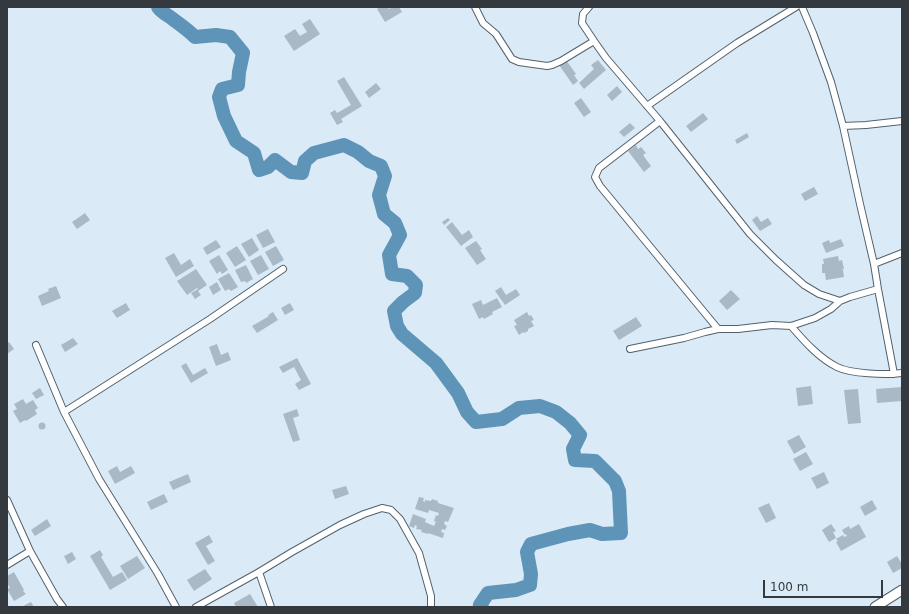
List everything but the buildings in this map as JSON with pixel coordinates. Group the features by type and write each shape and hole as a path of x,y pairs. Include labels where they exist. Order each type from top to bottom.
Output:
{"main road":[{"path":"875,607 902,590"}],"street":[{"path":"475,7 483,23 498,36 510,58 514,61 547,66 552,65 594,41"},
{"path":"589,7 583,14 582,23 606,58 648,106 750,234 804,285 819,294 840,301"},
{"path":"648,106 731,47 796,7"},
{"path":"802,7 831,82 843,126 874,264 894,374"},
{"path":"660,121 599,168 595,177 600,186 718,329"},
{"path":"843,126 902,121"},
{"path":"874,264 902,253"},
{"path":"64,412 210,319 283,269"},
{"path":"630,349 684,338 718,329 791,326 815,318 831,310 840,301 878,289"},
{"path":"791,326 804,342 838,368 851,372 902,373"},
{"path":"36,345 64,412 99,480 158,574 176,607"},
{"path":"7,500 30,551 63,607"},
{"path":"196,607 340,525 382,508 391,510 400,519 419,553 430,596 431,607"},
{"path":"7,565 30,551"},
{"path":"259,572 271,607"}],"waterway":[{"path":"158,7 195,37 216,35 230,37 243,53 238,85 222,89 219,97 224,116 236,141 254,153 259,170 268,167 275,160 291,172 302,173 305,161 314,153 344,145 358,152 369,161 381,166 385,176 379,195 384,214 395,223 400,235 389,255 392,274 407,276 416,285 415,293 394,311 397,326 402,334 436,363 458,393 467,412 476,422 502,419 519,408 540,406 556,412 570,423 580,435 573,449 575,460 595,461 615,481 619,491 621,533 602,534 590,530 531,544 527,552 531,574 530,585 516,590 488,593 480,605 482,607"}]}
